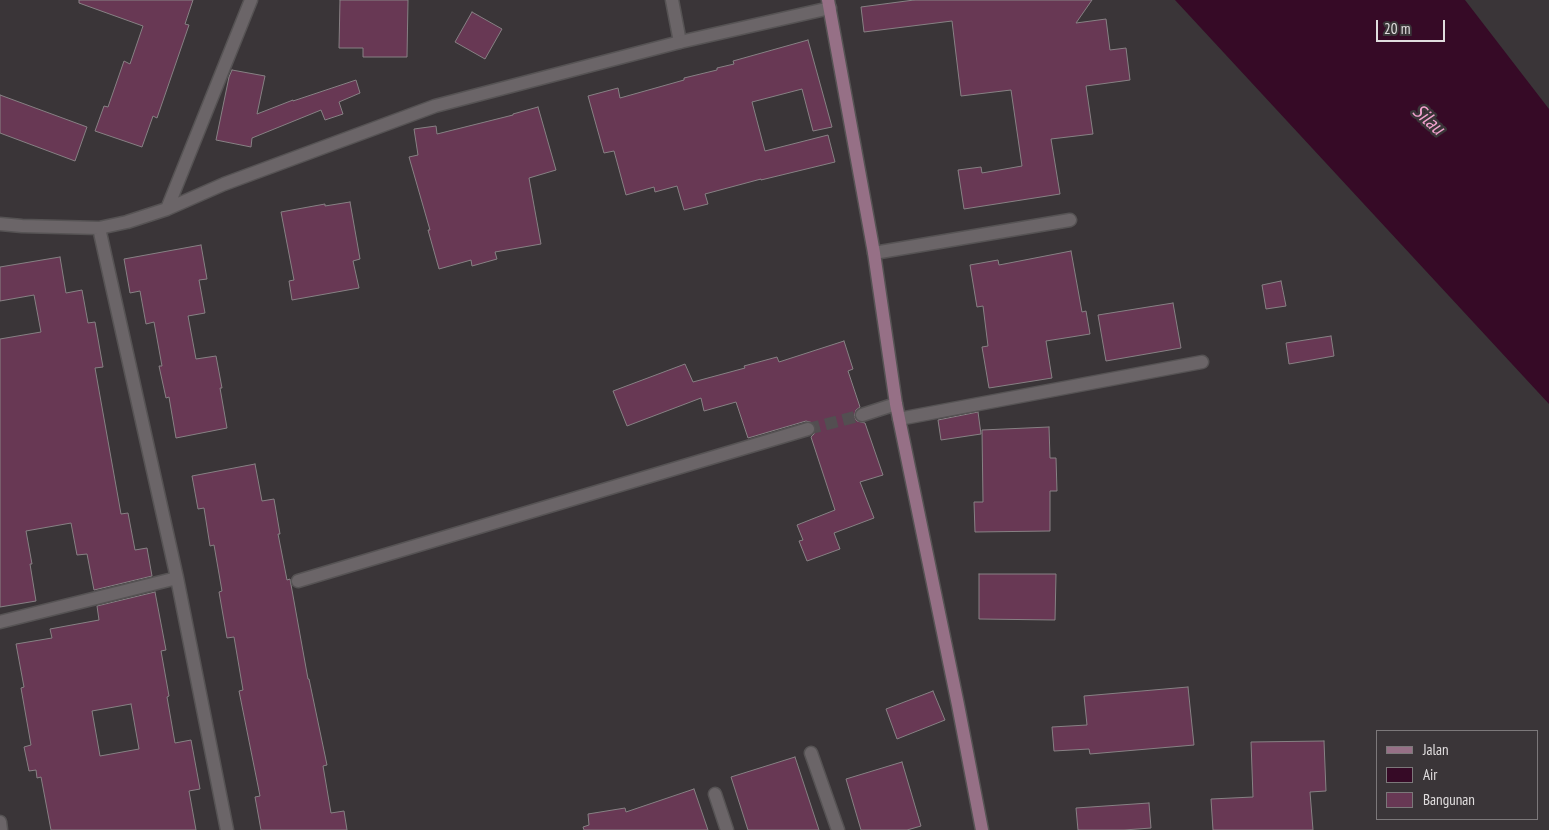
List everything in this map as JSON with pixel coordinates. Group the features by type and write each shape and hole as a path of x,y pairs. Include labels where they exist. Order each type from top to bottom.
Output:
{"main road":[{"path":"829,4 874,254 896,404 982,830"}],"street":[{"path":"167,209 251,0"},
{"path":"672,0 680,42"},
{"path":"0,224 99,228 127,222 167,209 224,184 435,106 829,4"},
{"path":"874,254 1070,220"},
{"path":"99,228 176,578 228,830"},
{"path":"899,419 1202,362"},
{"path":"862,414 896,404"},
{"path":"298,581 808,429"},
{"path":"0,622 176,578"},
{"path":"811,753 838,830"},
{"path":"715,794 727,830"},
{"path":"0,822 1,830"}],"water":[{"name":"Silau","path":"1175,0 1465,0 1549,109 1549,404"}],"building":[{"path":"79,0 193,0 185,24 189,25 157,118 153,116 142,147 95,131 104,106 108,107 124,61 130,64 143,26 79,3"},
{"path":"340,0 408,0 407,57 363,57 363,48 339,48"},
{"path":"914,0 1092,0 1076,23 1106,19 1110,50 1126,48 1130,80 1086,86 1093,134 1051,139 1060,194 964,209 958,170 981,167 982,173 1022,166 1011,90 961,96 952,21 864,32 861,7"},
{"path":"472,12 502,29 485,59 455,42"},
{"path":"808,40 832,127 813,131 802,89 752,102 765,151 828,135 835,162 705,194 708,204 684,210 677,186 655,192 654,187 626,195 614,151 604,153 588,96 618,88 620,98 717,70 717,68 734,64 733,61"},
{"path":"232,70 265,76 257,114 293,100 356,80 360,93 339,102 343,114 325,120 321,110 252,138 251,147 216,140"},
{"path":"0,95 87,127 75,161 0,133"},
{"path":"538,107 556,170 529,178 541,244 495,252 497,259 472,266 471,260 439,269 409,157 418,155 414,129 436,126 437,134"},
{"path":"350,202 360,259 353,261 359,288 292,300 289,281 294,280 281,212 325,204 325,206"},
{"path":"201,245 207,279 199,280 205,313 188,316 196,359 216,356 227,428 176,438 169,397 166,398 159,366 162,366 154,322 146,324 140,291 130,293 124,259"},
{"path":"1071,251 1082,312 1086,311 1090,334 1046,341 1052,378 989,388 982,347 988,346 983,306 977,307 970,265 998,260 999,265"},
{"path":"60,257 66,293 82,290 88,323 95,322 103,367 95,368 121,514 128,513 135,550 147,548 152,576 94,590 87,554 77,555 71,523 26,531 36,601 0,607 0,339 41,332 34,295 0,301 0,267"},
{"path":"1281,281 1286,306 1266,309 1262,285"},
{"path":"1173,303 1181,348 1106,361 1098,315"},
{"path":"1331,336 1334,356 1289,364 1286,343"},
{"path":"844,341 853,369 848,371 860,407 856,410 854,417 857,421 865,423 883,475 860,482 874,518 834,533 840,549 807,561 799,541 803,540 797,525 835,510 811,437 816,430 813,423 806,421 748,438 736,402 704,411 701,398 627,426 613,391 685,364 693,382 777,357 779,362"},
{"path":"978,412 981,434 941,440 938,420"},
{"path":"1049,427 1050,458 1056,458 1057,491 1050,491 1050,531 975,532 974,502 983,502 982,430"},
{"path":"255,464 262,501 274,499 280,534 278,534 287,580 290,579 308,679 327,765 323,766 331,813 344,811 347,830 261,830 255,797 260,796 239,691 243,690 234,637 227,638 219,592 222,591 214,545 210,546 204,508 198,509 192,476"},
{"path":"979,574 1056,574 1055,620 979,619"},
{"path":"155,592 166,650 161,651 175,743 191,740 200,789 189,791 196,830 51,830 41,777 37,778 36,770 29,771 24,747 31,745 21,688 24,687 16,644 52,638 50,629 99,620 97,606","holes":["131,704 139,749 100,756 92,711"]},
{"path":"1188,687 1194,745 1090,754 1089,749 1054,751 1052,727 1087,725 1084,696"},
{"path":"933,691 945,720 897,739 886,709"},
{"path":"1324,741 1326,791 1310,792 1313,830 1213,830 1211,799 1253,797 1251,742"},
{"path":"795,757 819,830 748,830 731,777"},
{"path":"902,762 921,826 907,830 861,830 846,779"},
{"path":"694,789 708,830 584,830 583,827 589,825 588,814 625,808 626,812"},
{"path":"1149,803 1151,828 1078,830 1076,808"}],"tunnel":[{"path":"808,429 862,415"}]}
